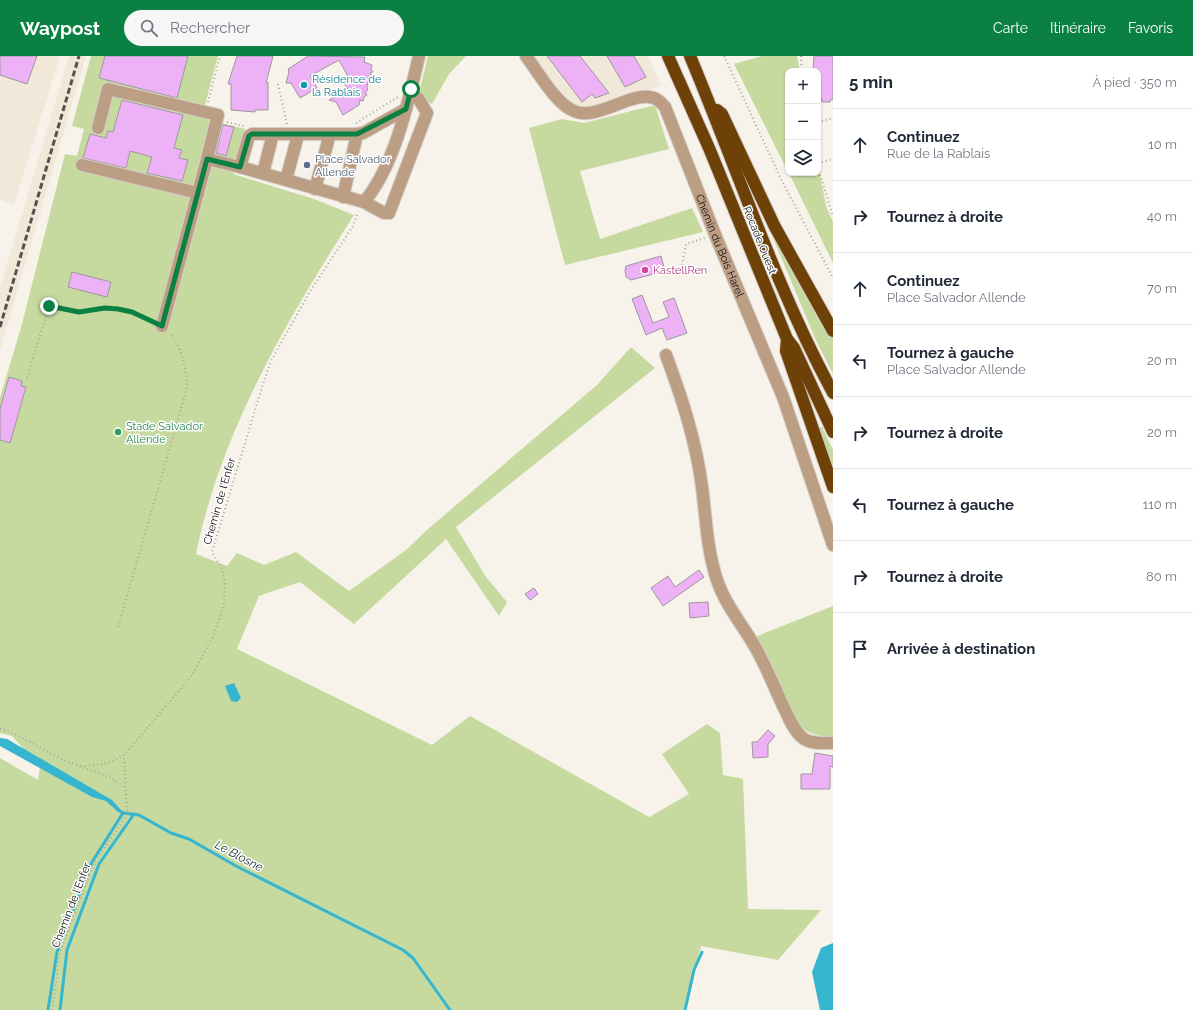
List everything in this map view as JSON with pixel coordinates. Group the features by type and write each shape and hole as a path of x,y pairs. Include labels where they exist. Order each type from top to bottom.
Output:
{"highway":[{"name":"Rocade Ouest","path":"668,56 709,148 787,339 794,348 833,432"},
{"name":"Rocade Ouest","path":"690,56 778,275 808,343 833,393"},
{"path":"711,107 722,114 766,209 833,331"},
{"path":"787,339 786,351 833,487"}],"street":[{"path":"364,202 375,189 392,151 406,109 418,56"},
{"name":"Chemin du Bois Harel","path":"526,56 560,102 574,112 587,114 646,96 657,99 665,107 716,237 783,396 833,545"},
{"path":"98,128 108,89 218,115 162,326"},
{"path":"207,159 263,173 364,202 384,213 389,213 427,113 411,90"},
{"path":"240,167 249,136 277,131 298,135 330,134 354,130 406,109"},
{"path":"343,197 354,130"},
{"path":"263,173 277,131"},
{"path":"315,189 330,134"},
{"path":"286,180 298,135"},
{"path":"82,165 198,192"},
{"path":"666,355 683,400 692,435 702,485 711,558 717,580 727,603 763,662 793,727 804,739 818,744 833,743"}],"path":[{"path":"208,104 220,56"},
{"path":"724,56 782,181 833,278"},
{"path":"801,56 802,68"},
{"path":"277,131 288,127 278,84"},
{"path":"354,130 411,90"},
{"path":"226,117 226,122 249,127"},
{"path":"821,121 833,118"},
{"path":"821,162 833,159"},
{"path":"821,176 833,217"},
{"name":"Chemin de l'Enfer","path":"81,766 93,766 114,760 124,755 191,677 213,636 224,604 225,582 222,569 212,552 271,361 309,293 353,226 354,219 364,202"},
{"path":"682,265 686,244 716,237"},
{"path":"27,378 49,306 79,312 105,308 132,312 162,326 176,340 183,356 187,388 118,627"},
{"path":"0,729 21,737 64,760 117,780 127,790"},
{"name":"Chemin de l'Enfer","path":"52,1010 60,952 94,863 127,815 127,790 124,755"}],"shaded area":[{"path":"0,56 60,56 14,205 0,200"},
{"path":"69,56 86,56 0,350 0,288"},
{"path":"533,56 648,56 661,86 585,110 575,106 562,95"}],"green space":[{"path":"91,56 218,56 205,105 222,111 224,116 222,123 245,129 233,174 314,199 354,215 281,336 239,420 207,508 196,554 227,566 237,553 264,565 296,552 349,591 406,550 428,529 597,385 631,347 655,368 456,527 486,577 507,602 499,616 446,539 354,624 300,582 259,596 237,649 432,745 470,716 649,817 689,794 662,754 707,724 720,733 723,775 743,779 748,909 821,910 778,960 701,946 686,1010 0,1010 0,758 38,780 40,767 12,736 0,733 0,398 22,324 65,154 77,156 84,129 72,126"},
{"path":"428,56 466,56 449,74 432,104 418,97"},
{"path":"762,56 797,56 799,68 785,68 785,166 734,64"},
{"path":"655,105 669,149 580,171 600,239 692,208 703,232 565,265 529,128 562,119 584,123"},
{"path":"790,176 820,176 826,206 833,222 833,263"},
{"path":"763,214 833,336 833,374 814,336"},
{"path":"822,427 833,450 833,478 817,428"},
{"path":"833,606 833,736 826,736 807,731 798,722 778,685 757,636"}],"water":[{"path":"234,683 241,698 237,702 231,701 225,686"},
{"path":"0,738 7,739 112,800 121,810 118,812 106,801 92,797 0,746"},
{"path":"833,943 833,1010 820,1010 812,972 821,948"}],"building":[{"path":"0,56 37,56 27,84 0,75"},
{"path":"105,56 188,56 177,98 99,78"},
{"path":"237,56 273,56 266,83 268,82 268,110 255,110 255,112 231,110 231,84 228,84"},
{"name":"Résidence de la Rablais","path":"308,56 365,57 364,62 372,65 371,69 373,72 370,73 372,77 369,78 367,87 368,90 365,92 367,95 364,97 363,101 360,100 359,105 343,115 336,102 329,100 348,89 344,84 350,80 339,60 310,76 317,88 300,98 291,83 286,83 289,72 288,69"},
{"path":"547,56 580,56 609,93 595,98 592,94 582,102"},
{"path":"607,56 634,56 646,77 625,87"},
{"path":"814,56 833,56 833,100 831,99 830,102 822,102 821,68 813,68"},
{"path":"122,100 183,115 174,148 182,150 179,158 188,160 182,181 147,173 152,157 130,151 126,168 83,158 90,134 106,138 108,131 113,132"},
{"path":"223,125 234,127 226,156 216,153"},
{"name":"KastellRen","path":"661,256 665,271 631,280 626,277 626,266"},
{"path":"72,272 111,282 107,297 68,287"},
{"path":"642,295 653,323 669,317 663,302 674,298 687,333 667,340 662,328 646,335 632,299"},
{"path":"9,377 22,381 21,386 26,387 10,443 0,440 0,409"},
{"path":"699,570 704,577 663,606 651,588 668,576 675,587"},
{"path":"534,588 538,594 530,600 525,594"},
{"path":"708,602 709,616 690,618 689,603"},
{"path":"768,730 775,736 768,744 768,757 753,758 752,742 757,742"},
{"path":"815,753 833,756 833,767 830,766 830,789 801,789 801,774 812,774"}],"waterway":[{"name":"Le Blosne","path":"117,809 123,813 139,815 171,833 189,839 236,866 403,950 413,958 450,1010"},
{"path":"48,1010 57,952 92,862 123,813"},
{"path":"60,1010 67,950 99,864 134,814"},
{"name":"Le Blosne","path":"685,1010 694,970 702,952"}],"railway":[{"path":"0,327 79,56"}],"place":[{"name":"Résidence de la Rablais","path":"304,85"},
{"name":"Place Salvador Allende","path":"307,165"},
{"name":"KastellRen","path":"645,270"},
{"name":"Stade Salvador Allende","path":"118,432"}],"route":[{"path":"49,306 79,312 105,308 118,309 132,312 162,326 207,159 240,167 249,136 252,134 362,133 406,109 411,89"}]}
